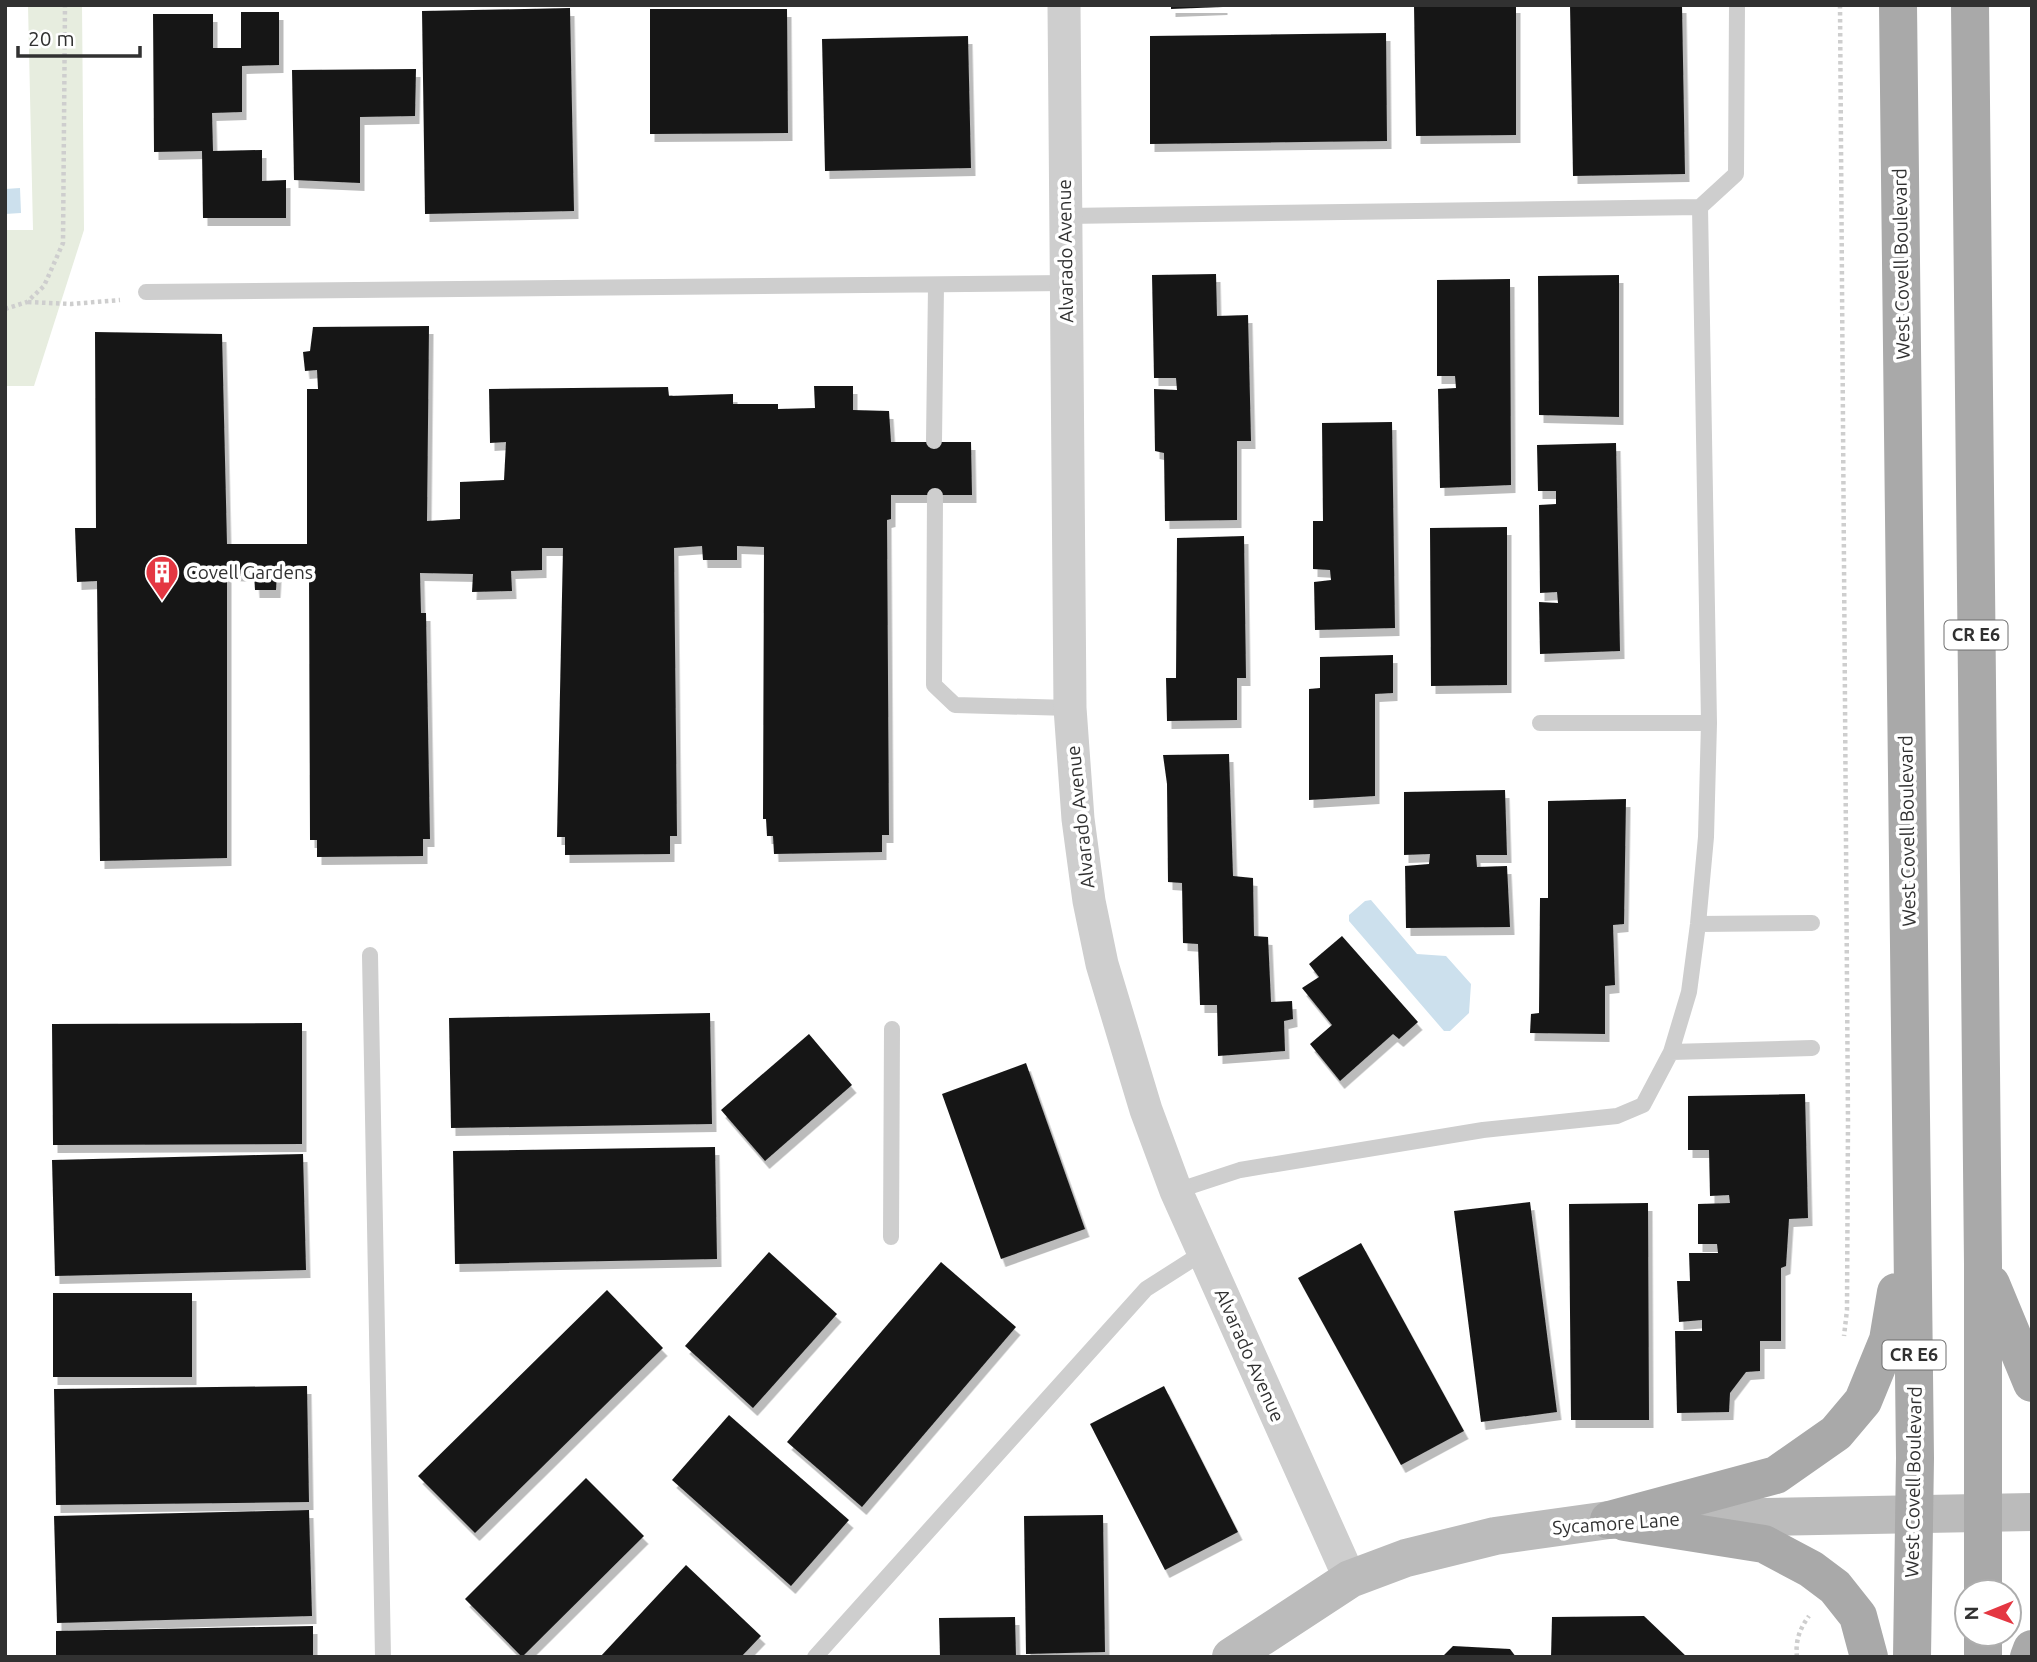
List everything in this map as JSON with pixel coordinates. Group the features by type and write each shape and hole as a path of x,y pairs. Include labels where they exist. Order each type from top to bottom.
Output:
{"main road":[{"name":"West Covell Boulevard","path":"1898,5 1913,1196 1915,1458 1912,1657"},
{"name":"CR E6","path":"1970,5 1983,1264 1983,1578"},
{"path":"1609,1520 1776,1475 1836,1433 1863,1401 1888,1340 1913,1196"},
{"path":"1983,1264 2032,1383"},
{"path":"1609,1520 1764,1544 1811,1569 1835,1587 1858,1616 1869,1657"},
{"path":"2029,1657 2032,1649"}],"street":[{"name":"Alvarado Avenue","path":"1064,5 1070,708 1078,819 1088,901 1102,964 1146,1110 1176,1191 1350,1579"},
{"name":"Sycamore Lane","path":"1231,1657 1350,1579 1406,1558 1495,1536 1609,1520 2032,1512"}],"lane":[{"path":"1066,216 1700,207 1736,174 1737,5"},
{"path":"1176,1191 1240,1170 1483,1130 1617,1116 1643,1105 1671,1052 1689,992 1706,837 1709,723 1700,207"},
{"path":"146,292 1066,283"},
{"path":"934,441 936,286"},
{"path":"935,496 934,685 955,705 1070,708"},
{"path":"1540,723 1709,723"},
{"path":"1698,924 1812,923"},
{"path":"370,955 383,1657"},
{"path":"891,1237 892,1029"},
{"path":"1671,1052 1812,1048"},
{"path":"815,1657 1146,1289 1204,1252"}],"path":[{"path":"27,302 44,286 63,243 65,5"},
{"path":"1840,5 1848,1108 1847,1310 1843,1344"},
{"path":"5,309 27,302 116,302 146,292"},
{"path":"1797,1657 1796,1648 1801,1627 1813,1609"}],"shaded area":[{"path":"28,5 82,5 84,230 34,386 5,386 5,230 33,230"}],"water":[{"path":"20,188 21,213 5,214 5,189"},
{"path":"1371,900 1417,954 1446,956 1471,984 1469,1013 1450,1031 1444,1031 1349,921 1349,915 1365,901"}],"building":[{"path":"1171,5 1223,5 1223,7 1171,9"},
{"path":"1414,5 1516,5 1516,135 1416,136"},
{"path":"1570,5 1682,5 1685,174 1573,176"},
{"path":"570,8 574,211 425,214 422,11"},
{"path":"650,9 787,9 788,133 650,134"},
{"path":"241,12 279,12 279,65 242,66 242,112 212,113 213,151 262,150 262,181 286,180 286,218 203,218 202,151 154,152 153,14 213,14 213,48 241,48"},
{"path":"1386,33 1387,141 1150,144 1150,36"},
{"path":"968,36 971,168 825,171 822,39"},
{"path":"416,69 415,116 360,117 360,183 294,180 292,70"},
{"path":"1216,274 1217,316 1248,315 1251,441 1237,441 1237,520 1165,521 1164,453 1155,451 1154,389 1177,390 1176,378 1154,378 1152,275"},
{"path":"1619,275 1619,417 1539,415 1538,276"},
{"path":"1510,279 1511,485 1440,488 1438,389 1456,388 1455,376 1437,376 1437,280"},
{"name":"Covell Gardens","path":"429,326 427,521 460,519 460,482 504,480 506,442 490,443 489,389 668,387 669,396 733,394 733,404 778,404 778,409 815,408 814,386 853,386 853,410 889,411 891,442 971,442 972,495 891,495 891,519 887,520 889,835 882,835 882,852 774,854 773,836 767,836 766,819 763,819 764,547 737,546 737,560 703,560 702,546 674,548 677,836 670,836 670,854 565,855 565,837 557,837 563,548 542,548 542,570 511,571 512,591 472,592 473,574 420,573 421,613 426,613 430,839 423,839 423,856 317,857 317,840 310,840 309,572 277,573 276,590 255,590 254,574 227,573 227,858 100,861 97,581 77,582 75,528 96,528 95,332 222,334 227,544 307,544 307,389 318,389 317,370 305,371 303,352 310,351 313,327"},
{"path":"1392,422 1395,628 1315,630 1314,582 1331,580 1330,570 1313,569 1313,521 1323,521 1322,423"},
{"path":"1616,443 1620,651 1540,654 1539,602 1558,603 1557,592 1540,593 1539,505 1556,504 1556,491 1538,491 1537,445"},
{"path":"1507,527 1507,685 1431,686 1430,528"},
{"path":"1244,536 1246,678 1237,678 1237,720 1167,721 1166,678 1176,678 1177,538"},
{"path":"1393,655 1393,693 1375,694 1375,796 1309,800 1309,689 1320,688 1320,657"},
{"path":"1229,754 1233,876 1253,878 1254,936 1268,937 1271,1002 1292,1001 1293,1019 1284,1021 1285,1051 1218,1056 1217,1005 1200,1005 1198,944 1183,943 1182,883 1168,882 1167,784 1163,755"},
{"path":"1505,790 1507,855 1476,855 1477,867 1507,866 1510,927 1406,928 1405,866 1429,864 1430,854 1404,855 1404,792"},
{"path":"1626,799 1624,924 1613,925 1615,985 1605,986 1605,1034 1530,1033 1531,1014 1539,1013 1540,898 1548,898 1548,801"},
{"path":"1342,936 1418,1022 1399,1039 1393,1034 1340,1081 1310,1044 1332,1025 1302,988 1319,977 1309,964"},
{"path":"710,1013 712,1124 451,1128 449,1018"},
{"path":"302,1023 302,1144 53,1145 52,1024"},
{"path":"809,1034 852,1085 765,1161 721,1110"},
{"path":"1026,1063 1085,1229 1001,1259 942,1094"},
{"path":"1805,1094 1808,1218 1789,1219 1786,1266 1781,1268 1781,1341 1760,1341 1760,1371 1746,1372 1730,1393 1729,1412 1677,1413 1675,1331 1702,1331 1702,1320 1679,1322 1677,1281 1690,1281 1689,1253 1718,1253 1717,1244 1698,1244 1698,1204 1730,1203 1729,1195 1710,1196 1709,1150 1688,1150 1688,1096"},
{"path":"715,1147 717,1259 455,1264 453,1151"},
{"path":"303,1154 306,1270 55,1276 52,1160"},
{"path":"1530,1202 1557,1412 1481,1422 1454,1211"},
{"path":"1648,1203 1649,1420 1571,1420 1569,1204"},
{"path":"1361,1243 1464,1431 1401,1465 1298,1278"},
{"path":"769,1252 837,1314 753,1408 685,1346"},
{"path":"941,1262 1016,1327 862,1507 787,1442"},
{"path":"607,1290 663,1348 475,1533 418,1476"},
{"path":"53,1293 192,1293 192,1377 53,1377"},
{"path":"307,1386 309,1502 56,1505 54,1389"},
{"path":"1164,1386 1238,1532 1165,1570 1090,1424"},
{"path":"729,1415 849,1520 791,1586 672,1480"},
{"path":"586,1478 644,1536 522,1657 465,1599"},
{"path":"309,1510 312,1616 57,1623 54,1516"},
{"path":"1103,1515 1105,1652 1026,1654 1024,1516"},
{"path":"686,1565 761,1636 741,1657 600,1657"},
{"path":"1644,1616 1687,1657 1551,1657 1552,1617"},
{"path":"1015,1617 1016,1657 940,1657 939,1618"},
{"path":"313,1626 313,1657 56,1657 56,1631"},
{"path":"1453,1646 1510,1649 1516,1657 1442,1657"}],"place":[{"name":"Covell Gardens","path":"162,602"}]}
